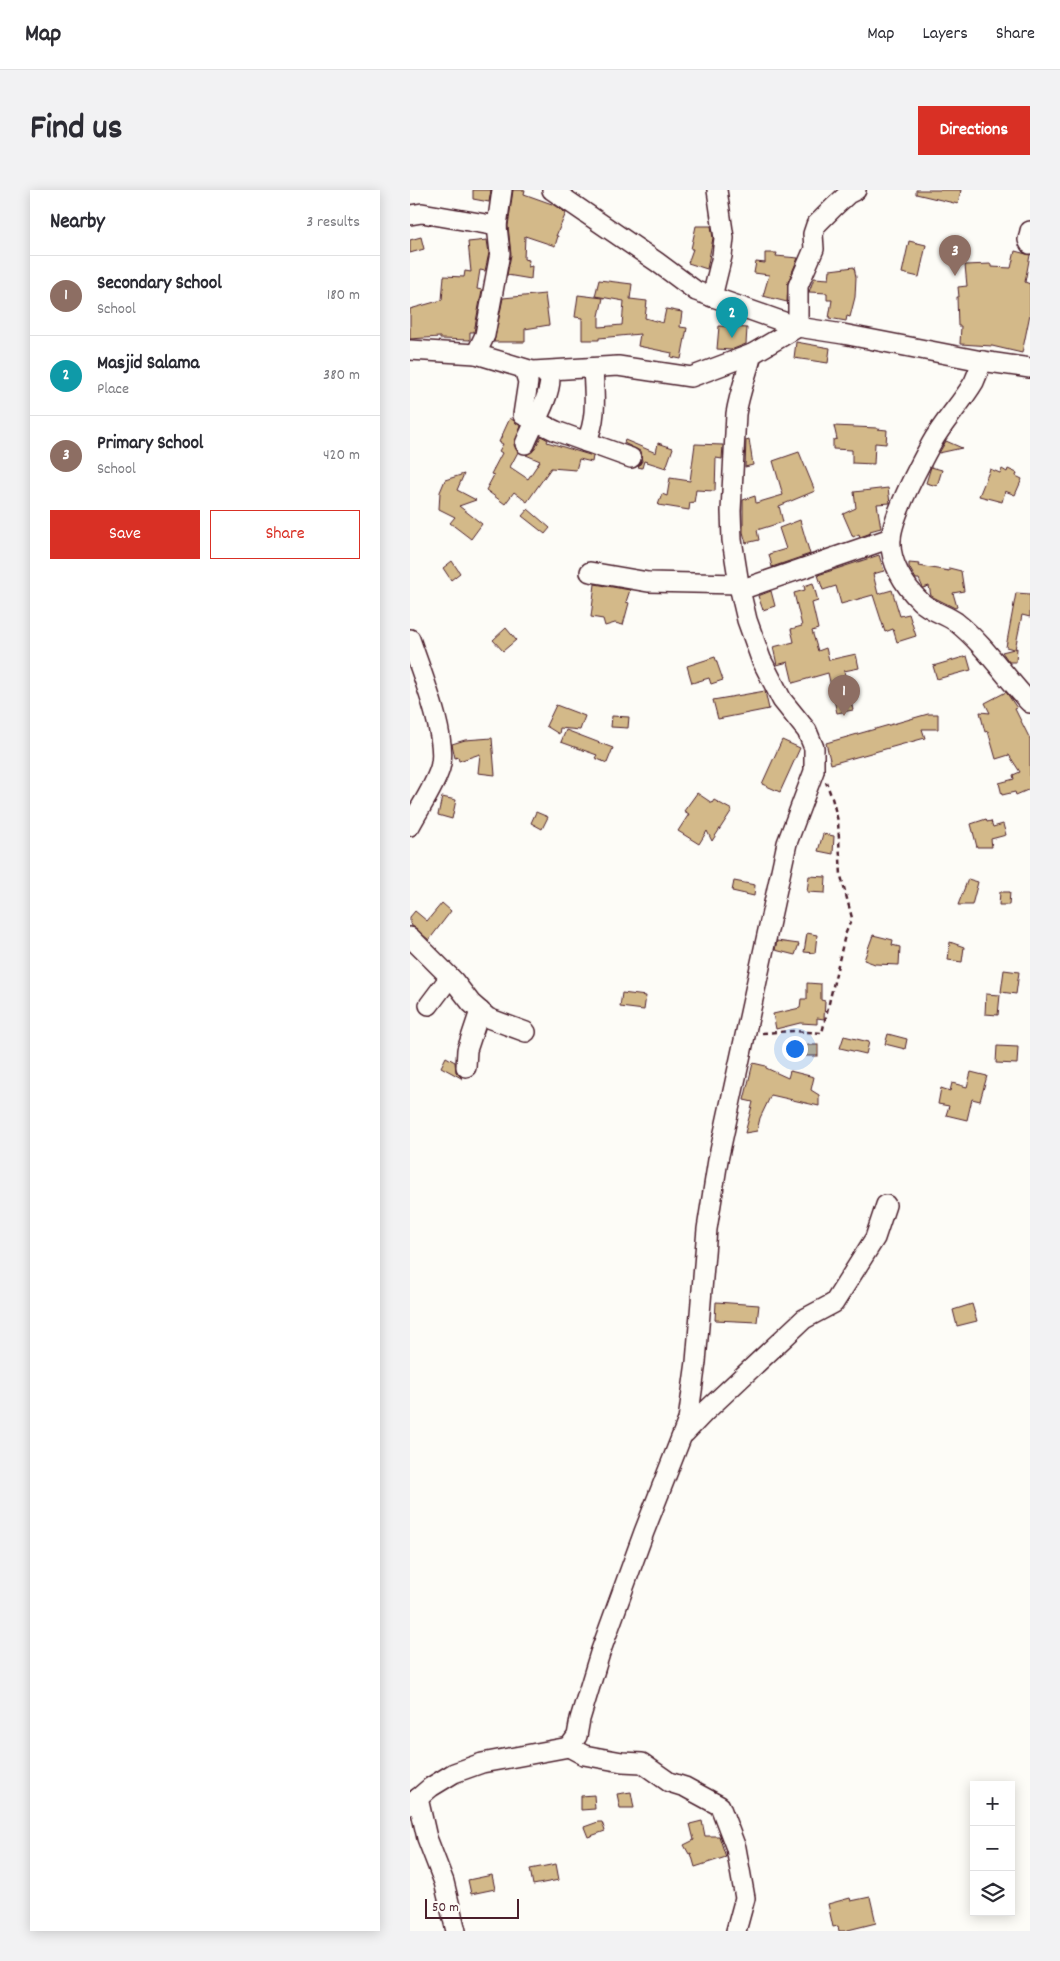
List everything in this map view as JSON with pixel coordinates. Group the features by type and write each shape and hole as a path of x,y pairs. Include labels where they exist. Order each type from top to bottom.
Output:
{"street":[{"path":"476,354 485,335 500,253 497,226 502,190"},
{"path":"552,190 696,291 712,297 798,327 1030,368"},
{"path":"712,297 722,256 724,238 717,190"},
{"path":"798,327 798,286 814,249 813,234 816,225 848,194 856,190"},
{"path":"410,215 422,213 497,226"},
{"path":"1030,232 1028,240 1030,244"},
{"path":"410,350 476,354 533,371 544,372 618,366 691,377 752,354 798,327"},
{"path":"569,1748 577,1736 580,1719 600,1653 644,1532 688,1420 695,1372 707,1230 718,1160 787,843 814,771 814,748 807,731 782,700 761,659 747,620 739,587 732,540 734,444 738,400 752,354"},
{"path":"982,361 974,381 932,443 912,480 896,518 891,538 895,565 902,581 921,603 955,622 964,630 1030,703"},
{"path":"524,368 528,382 523,415 556,431 631,458"},
{"path":"586,442 591,432 595,411 593,368"},
{"path":"524,444 534,420 547,397 550,380 544,372"},
{"path":"590,572 648,582 739,587 891,538"},
{"path":"410,639 441,735 442,761 433,784 410,826"},
{"path":"410,937 450,977 471,1004 488,1018 526,1032"},
{"path":"429,1005 450,977"},
{"path":"466,1067 467,1050 480,1011"},
{"path":"681,1438 706,1411 804,1319 834,1303 874,1238 886,1205"},
{"path":"456,1931 444,1882 414,1802 431,1787 454,1774 482,1763 569,1748 584,1755 622,1762 642,1763 668,1782 685,1787 720,1806 736,1848 745,1898 736,1931"}],"path":[{"path":"746,1034 794,1031 822,1034 845,935 852,918 842,876 838,821 824,776"}],"building":[{"path":"473,190 491,190 489,202 473,199"},
{"path":"513,190 525,190 524,194 552,204 566,213 556,236 558,236 555,246 525,236 524,259 529,260 528,267 532,266 531,279 507,275 511,255 508,226"},
{"path":"916,190 961,190 958,204 916,194"},
{"path":"696,226 711,226 713,238 707,269 688,263 693,249 691,249"},
{"path":"421,237 424,249 410,253 410,240"},
{"path":"487,240 489,253 485,271 480,270 477,289 482,290 474,332 470,332 470,340 440,339 440,337 410,339 410,309 442,300 444,276 464,277 465,271 471,272 468,242"},
{"path":"909,241 926,245 919,277 902,273"},
{"path":"1015,251 1030,255 1025,282 1030,284 1030,314 1022,353 992,346 960,344 961,326 958,326 957,297 959,297 958,287 967,286 965,265 991,264 991,267 1011,268"},
{"path":"765,253 777,253 776,256 798,258 788,282 787,302 763,296 769,275 754,273 756,262 765,263"},
{"path":"854,267 856,277 855,297 850,317 847,316 846,321 829,318 832,300 827,300 827,293 809,292 814,278 829,279 830,270"},
{"path":"599,280 632,284 630,299 647,301 645,318 663,323 666,309 682,312 680,327 687,328 681,359 671,357 672,353 638,346 640,334 599,338 599,340 582,340 582,318 575,317 578,295 603,298 599,316 599,327 622,325 624,301 595,296"},
{"path":"545,294 549,325 525,329 525,342 494,342 503,298"},
{"path":"719,326 747,328 746,344 731,350 717,349"},
{"path":"796,342 830,348 828,363 794,358"},
{"path":"510,418 521,426 514,445 518,452 510,467 528,479 540,461 526,455 535,449 541,436 548,440 547,442 593,456 592,462 579,459 576,470 551,468 527,502 514,492 505,504 486,490 494,475 491,474 502,453 499,451 503,444 499,442"},
{"path":"834,426 887,430 886,444 875,443 874,464 852,463 852,450 833,449 833,440 837,439"},
{"path":"749,439 753,465 745,467 746,440"},
{"path":"625,440 656,453 658,443 673,448 666,468 644,461 642,468 638,467 642,461 640,451 624,443"},
{"path":"946,441 962,448 939,453"},
{"path":"695,444 723,445 722,459 716,458 715,491 696,490 694,503 690,502 689,510 658,505 662,494 667,496 670,478 690,481"},
{"path":"799,452 815,491 779,506 783,522 757,530 759,540 746,543 743,532 743,500 755,496 756,503 783,495 773,461"},
{"path":"931,467 942,470 937,486 926,483"},
{"path":"990,469 1000,473 1002,469 1007,472 1008,469 1017,473 1016,476 1022,479 1015,495 1005,491 1002,502 979,496"},
{"path":"464,474 457,490 476,500 459,506 482,524 471,539 450,523 455,517 439,509 440,492 445,480"},
{"path":"888,488 890,503 877,504 881,528 870,531 871,533 860,537 859,534 853,537 843,514 856,508 854,492"},
{"path":"528,509 550,528 545,534 522,516"},
{"path":"800,520 810,554 772,567 769,554 786,549 779,528"},
{"path":"879,555 884,571 873,574 878,594 892,590 900,616 909,614 916,636 897,642 893,629 885,632 873,595 841,604 836,586 823,590 818,575"},
{"path":"452,561 460,573 451,580 443,568"},
{"path":"909,563 949,571 949,568 961,571 964,591 953,593 957,607 955,608 931,596 929,586 923,588 919,579 916,579 909,567"},
{"path":"813,583 818,601 812,603 818,629 812,631 818,651 826,648 829,660 856,654 859,668 844,671 853,710 837,713 828,673 793,683 788,662 777,665 773,647 794,642 791,629 802,626 794,593 805,590 804,586"},
{"path":"595,584 630,590 626,602 629,603 623,625 615,623 605,626 603,619 591,617"},
{"path":"771,591 775,606 763,610 758,596"},
{"path":"1016,593 1030,594 1030,617 1022,615 1015,649 1017,648 1016,662 1009,662 1002,652 1014,649 1006,647"},
{"path":"506,628 516,640 503,651 493,640"},
{"path":"967,656 971,670 937,679 933,666"},
{"path":"715,657 723,680 711,684 709,678 692,683 687,666"},
{"path":"765,691 769,709 718,719 713,700"},
{"path":"1006,692 1017,708 1015,709 1030,739 1030,789 1016,795 1015,792 1002,795 999,783 1014,779 1013,775 1020,772 1009,755 996,759 988,731 985,732 980,712 990,713 985,703"},
{"path":"556,705 585,716 580,730 560,728 559,734 546,726"},
{"path":"928,714 938,714 938,729 922,729 925,738 831,764 826,743"},
{"path":"612,716 629,717 628,728 611,727"},
{"path":"566,730 613,748 607,763 595,758 597,755 561,742"},
{"path":"492,738 495,775 478,773 480,754 459,761 458,757 455,758 452,744 465,740"},
{"path":"782,740 800,748 780,792 762,784"},
{"path":"697,793 712,803 714,800 732,810 712,841 707,831 699,844 678,831 689,814 684,811"},
{"path":"442,797 456,800 452,819 438,815"},
{"path":"536,812 548,817 542,829 531,823"},
{"path":"986,819 987,822 991,821 993,827 1003,824 1006,835 991,839 992,847 977,847 971,824"},
{"path":"823,834 834,836 833,854 818,851"},
{"path":"809,876 826,877 825,893 807,892"},
{"path":"968,879 978,882 972,905 958,905"},
{"path":"734,881 755,885 754,896 732,891"},
{"path":"1000,892 1010,892 1009,905 999,905"},
{"path":"442,903 451,911 429,940 410,924 410,917 415,911 427,921"},
{"path":"807,933 817,935 815,953 804,952"},
{"path":"873,935 893,940 892,945 900,947 899,965 875,964 864,960"},
{"path":"777,941 799,944 795,955 775,950"},
{"path":"950,942 964,947 962,962 948,960"},
{"path":"1004,970 1019,972 1016,994 1001,992"},
{"path":"807,983 821,984 821,1000 825,1001 824,1019 817,1018 817,1024 800,1023 776,1029 773,1014 800,1008 801,999 807,999"},
{"path":"622,993 646,996 644,1010 620,1007"},
{"path":"986,994 1000,995 998,1015 985,1014"},
{"path":"888,1034 907,1039 905,1049 885,1044"},
{"path":"844,1036 869,1042 866,1054 840,1048"},
{"path":"797,1045 818,1045 818,1056 797,1056"},
{"path":"997,1046 1018,1047 1017,1064 996,1063"},
{"path":"446,1057 455,1062 456,1072 463,1079 441,1067"},
{"path":"753,1063 766,1066 766,1068 788,1078 790,1071 814,1077 811,1090 819,1095 819,1106 771,1095 760,1118 757,1131 745,1133 753,1102 744,1100"},
{"path":"971,1072 987,1076 980,1101 972,1099 967,1120 946,1115 949,1106 938,1104 941,1088 950,1091 952,1083 967,1087"},
{"path":"716,1302 759,1305 757,1322 715,1320"},
{"path":"972,1304 977,1321 957,1326 953,1310"},
{"path":"631,1792 634,1808 620,1808 617,1794"},
{"path":"594,1795 595,1809 581,1810 581,1796"},
{"path":"702,1821 705,1836 719,1836 726,1857 695,1867 691,1853 689,1854 684,1845 694,1840 690,1824"},
{"path":"602,1822 605,1831 588,1837 584,1827"},
{"path":"556,1864 559,1880 533,1885 530,1869"},
{"path":"492,1875 495,1889 471,1894 468,1880"},
{"path":"870,1897 876,1923 844,1931 839,1931 838,1926 833,1927 828,1904 850,1898 851,1901"}],"place":[{"name":"Primary School","path":"955,276"},
{"name":"Masjid Salama","path":"732,338"},
{"name":"Secondary School","path":"844,716"}]}
